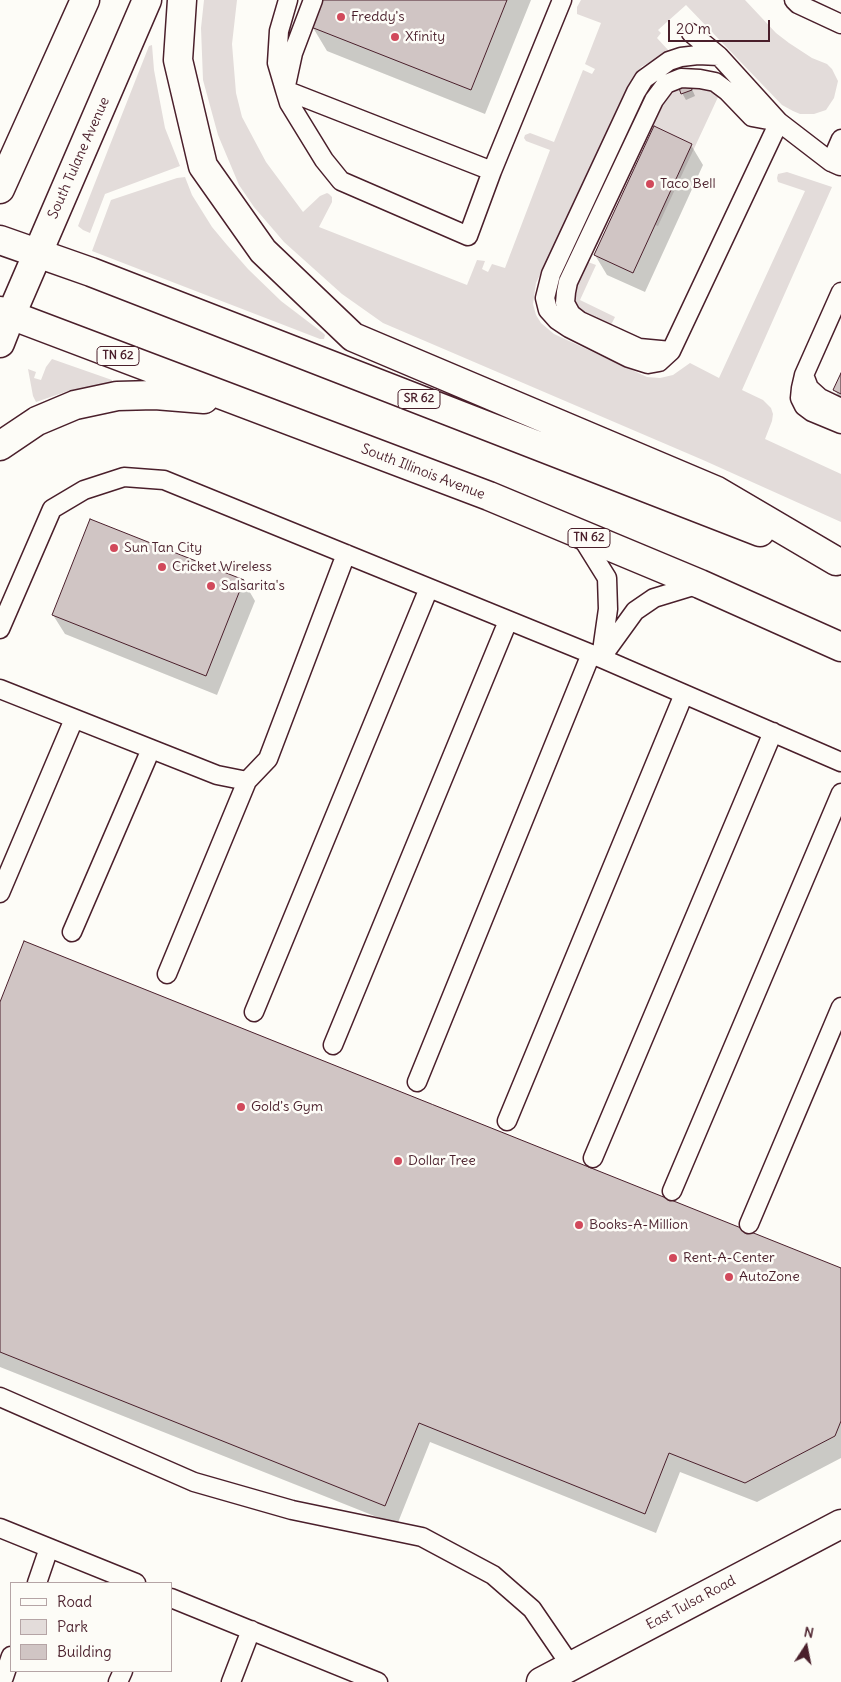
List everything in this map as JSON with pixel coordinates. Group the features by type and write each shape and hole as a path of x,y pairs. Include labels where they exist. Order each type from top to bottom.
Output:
{"main road":[{"path":"0,189 85,0"},
{"name":"South Tulane Avenue","path":"0,343 6,313 37,254 147,0"},
{"path":"182,0 178,60 203,166 263,251 353,336 717,491 839,562"},
{"name":"SR 62","path":"0,240 91,272 839,562"},
{"name":"South Illinois Avenue","path":"6,313 236,402 480,493 700,584 841,647"},
{"path":"0,446 37,421 76,405 117,396 155,395 236,402"},
{"name":"East Tulsa Road","path":"541,1682 841,1524"}],"lane":[{"path":"288,0 279,31 277,63 289,103 324,160 342,181 468,236 492,171 562,0"},
{"path":"285,90 293,54 313,0"},
{"path":"794,0 798,4 841,24"},
{"path":"691,34 719,56 779,122 836,164 841,139"},
{"path":"719,56 698,55 681,57 669,61 644,78 547,286 545,298 548,310 557,320 568,328 629,358 648,364 660,362 671,350 779,122"},
{"path":"671,350 638,348 580,321 571,314 565,303 568,282 650,108 666,84 681,78 700,79 715,82 727,91 752,117 779,122"},
{"path":"285,90 492,171"},
{"path":"841,292 804,375 800,398 804,406 812,412 841,424"},
{"path":"804,375 809,388 820,398 841,408"},
{"path":"0,629 52,509 84,490 124,477 164,480 596,656 841,762"},
{"path":"417,1082 596,656 608,609 607,578 578,533"},
{"path":"167,974 247,781 268,759 346,554"},
{"path":"596,656 635,611 654,598 700,584"},
{"path":"254,1012 428,588"},
{"path":"333,1045 508,621"},
{"path":"0,689 217,775 247,781"},
{"path":"507,1121 684,694"},
{"path":"0,893 74,719"},
{"path":"593,1158 772,732"},
{"path":"72,932 151,749"},
{"path":"672,1191 841,793"},
{"path":"749,1224 841,1007"},
{"path":"0,1397 194,1482 292,1510 422,1537 493,1576 532,1609 571,1666"},
{"path":"0,1528 134,1582"},
{"path":"37,1582 49,1548"},
{"path":"172,1598 378,1682"},
{"path":"231,1682 251,1630"},
{"path":"4,1677 10,1659"}],"green space":[{"path":"204,0 237,0 232,44 236,93 242,117 266,162 303,212 320,196 327,193 332,197 332,202 319,227 467,285 477,260 485,261 482,269 488,272 492,264 505,268 550,150 526,141 525,135 530,133 554,142 583,70 592,74 595,69 585,64 601,23 577,14 577,7 581,0 745,0 776,33 812,58 827,64 838,81 834,98 826,110 814,114 800,114 782,105 686,5 658,30 661,33 657,38 669,51 641,67 629,85 536,283 533,304 536,315 541,323 554,334 647,377 660,378 673,375 690,363 719,378 805,191 778,182 778,174 787,172 832,187 742,390 763,400 771,408 773,414 772,421 765,439 841,474 841,522 703,460 383,323 342,294 284,242 254,207 239,185 218,135 203,80 201,28"},
{"path":"152,45 154,70 165,128 180,166 105,194 90,233 78,226 149,46"},
{"path":"691,86 700,86 719,95 658,226 655,225 692,144 654,126 655,117 667,97 679,89 681,94 692,90"},
{"path":"185,177 192,195 212,227 227,245 248,269 281,301 323,333 325,335 324,339 92,251 111,200"},
{"path":"588,262 596,265 580,300 615,317 611,325 582,312 573,301 575,291"},
{"path":"52,359 112,380 112,382 68,391 36,402 33,396 28,369 36,372 34,378 41,380 46,367"}],"building":[{"path":"321,0 507,0 471,90 311,27"},
{"path":"678,85 691,86 692,90 681,94"},
{"name":"Taco Bell","path":"654,126 692,144 633,273 594,255"},
{"path":"841,373 841,394 833,390"},
{"path":"90,519 244,580 206,676 52,615"},
{"path":"24,941 841,1268 841,1421 835,1436 745,1483 669,1453 645,1514 419,1423 385,1506 0,1352 0,1002"}],"place":[{"name":"Freddy's","path":"341,17"},
{"name":"Xfinity","path":"395,37"},
{"name":"Taco Bell","path":"650,184"},
{"name":"Sun Tan City","path":"114,548"},
{"name":"Cricket Wireless","path":"162,567"},
{"name":"Salsarita's","path":"211,586"},
{"name":"Gold's Gym","path":"241,1107"},
{"name":"Dollar Tree","path":"398,1161"},
{"name":"Books-A-Million","path":"579,1225"},
{"name":"Rent-A-Center","path":"673,1258"},
{"name":"AutoZone","path":"729,1277"}]}
